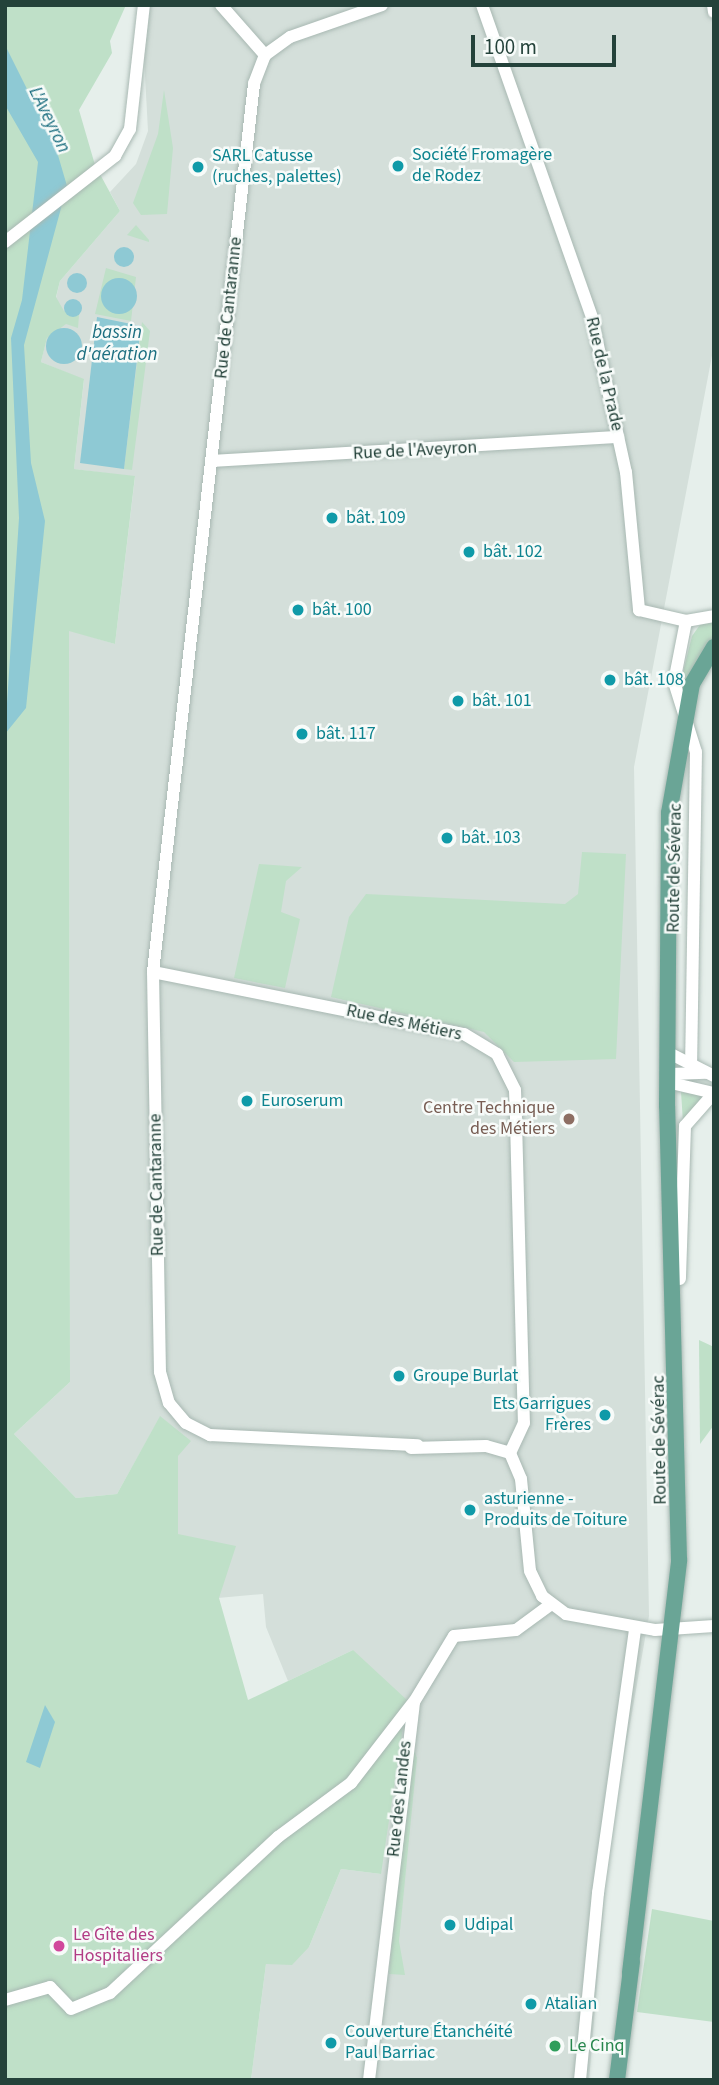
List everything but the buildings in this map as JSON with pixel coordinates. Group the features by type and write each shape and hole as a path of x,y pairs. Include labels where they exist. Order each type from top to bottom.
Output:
{"main road":[{"name":"Route de Sévérac","path":"677,1628 671,1083 671,961 676,814 671,803 692,684 714,648"},
{"name":"Route de Sévérac","path":"691,698 714,662"},
{"name":"Route de Sévérac","path":"644,1879 686,1544 680,1279 671,1083"},
{"name":"Route de Sévérac","path":"617,2080 657,1783"}],"street":[{"path":"5,242 89,180 115,156 130,129 144,5"},
{"path":"221,5 241,31 265,55 290,37 382,5"},
{"name":"Rue de la Prade","path":"482,5 588,307 618,436 639,610 686,621"},
{"path":"713,5 714,12"},
{"name":"Rue de Cantaranne","path":"265,55 254,84 153,972 160,1372 169,1403 186,1423 235,1441 486,1446 509,1453"},
{"name":"Rue de l'Aveyron","path":"213,461 618,436"},
{"path":"685,719 674,682 686,621 714,616"},
{"name":"Rue de Cantaranne","path":"174,781 185,736 185,691"},
{"name":"Route de Sévérac","path":"685,719 696,751 691,1061"},
{"name":"Rue des Métiers","path":"153,972 464,1034 497,1055 515,1090 516,1121 524,1423 509,1453"},
{"path":"671,1054 691,1061 710,1074"},
{"path":"671,1083 710,1074"},
{"path":"671,1083 714,1093 697,1114 682,1143 680,1279"},
{"path":"697,1114 714,1114"},
{"path":"509,1453 521,1479 530,1571 551,1605 594,1622 635,1629 714,1626"},
{"name":"Rue des Landes","path":"369,2080 414,1702 454,1636 516,1630 551,1605"},
{"path":"580,2080 598,1893 635,1629"},
{"path":"5,2000 50,1987 71,2009 110,1993 278,1837 351,1783 414,1702"}],"shaded area":[{"path":"150,5 714,5 714,345 634,767 649,1616 609,1843 589,2080 251,2080 266,1964 309,1947 341,1869 381,1874 353,1650 288,1681 266,1627 263,1594 218,1598 178,1534 178,1455 160,1417 117,1494 76,1498 14,1434 70,1382 69,630 115,644 135,477 74,469 84,380 41,362 60,281 120,211 110,192 136,164 148,131 143,38"}],"green space":[{"path":"5,5 126,5 110,41 112,53 79,110 95,165 120,211 60,281 56,297 64,311 79,315 78,328 66,324 47,338 41,362 84,379 74,469 135,476 115,644 69,631 70,1382 14,1434 76,1498 117,1494 160,1416 191,1441 178,1456 178,1534 236,1546 219,1598 248,1700 353,1650 407,1700 381,1874 341,1869 309,1947 292,1965 266,1964 251,2080 5,2080"},
{"path":"164,90 173,148 167,214 141,215 133,203 158,134"},
{"path":"136,225 149,240 149,242 127,235"},
{"path":"106,268 136,277 131,321 95,314"},
{"path":"142,322 150,331 132,470 124,469"},
{"path":"714,620 714,635 684,693 680,684 692,636 702,622"},
{"path":"582,852 626,854 616,1059 514,1062 484,1032 331,997 349,917 366,894 565,904 578,894"},
{"path":"259,864 302,867 286,881 281,912 300,919 285,988 234,978"},
{"path":"681,1092 707,1096 683,1122"},
{"path":"699,1340 714,1347 714,1425 700,1444"},
{"path":"412,1744 417,1758 399,1941 405,1975 389,1974"},
{"path":"652,1909 714,1921 714,2022 637,2012"}],"water":[{"path":"5,45 55,145 67,186 24,345 31,463 45,521 26,708 5,734 19,518 11,338 22,300 38,162 5,105"},
{"path":"124,247 131,250 134,257 131,264 124,267 117,264 114,257 117,250"},
{"path":"77,273 84,276 87,283 84,290 77,293 70,290 67,283 70,276"},
{"path":"119,278 132,283 137,296 132,309 119,314 106,309 101,296 106,283"},
{"path":"73,299 79,302 82,308 79,314 73,317 67,314 64,308 67,302"},
{"name":"bassin d'aération","path":"97,317 141,326 124,469 80,463"},
{"path":"64,328 77,333 82,346 77,359 64,364 51,359 46,346 51,333"},
{"path":"45,1705 55,1722 40,1768 26,1762"}],"place":[{"name":"Société Fromagère de Rodez","path":"398,166"},
{"name":"SARL Catusse (ruches, palettes)","path":"198,167"},
{"name":"bât. 109","path":"332,518"},
{"name":"bât. 102","path":"469,552"},
{"name":"bât. 100","path":"298,610"},
{"name":"bât. 108","path":"610,680"},
{"name":"bât. 101","path":"458,701"},
{"name":"bât. 117","path":"302,734"},
{"name":"bât. 103","path":"447,838"},
{"name":"Euroserum","path":"247,1101"},
{"name":"Centre Technique des Métiers","path":"569,1119"},
{"name":"Groupe Burlat","path":"399,1376"},
{"name":"Ets Garrigues Frères","path":"605,1415"},
{"name":"asturienne - Produits de Toiture","path":"470,1510"},
{"name":"Udipal","path":"450,1925"},
{"name":"Le Gîte des Hospitaliers","path":"59,1946"},
{"name":"Atalian","path":"531,2004"},
{"name":"Couverture Étanchéité Paul Barriac","path":"331,2043"},
{"name":"Le Cinq","path":"555,2046"}],"water label":[{"name":"L'Aveyron","path":"49,120"}]}
